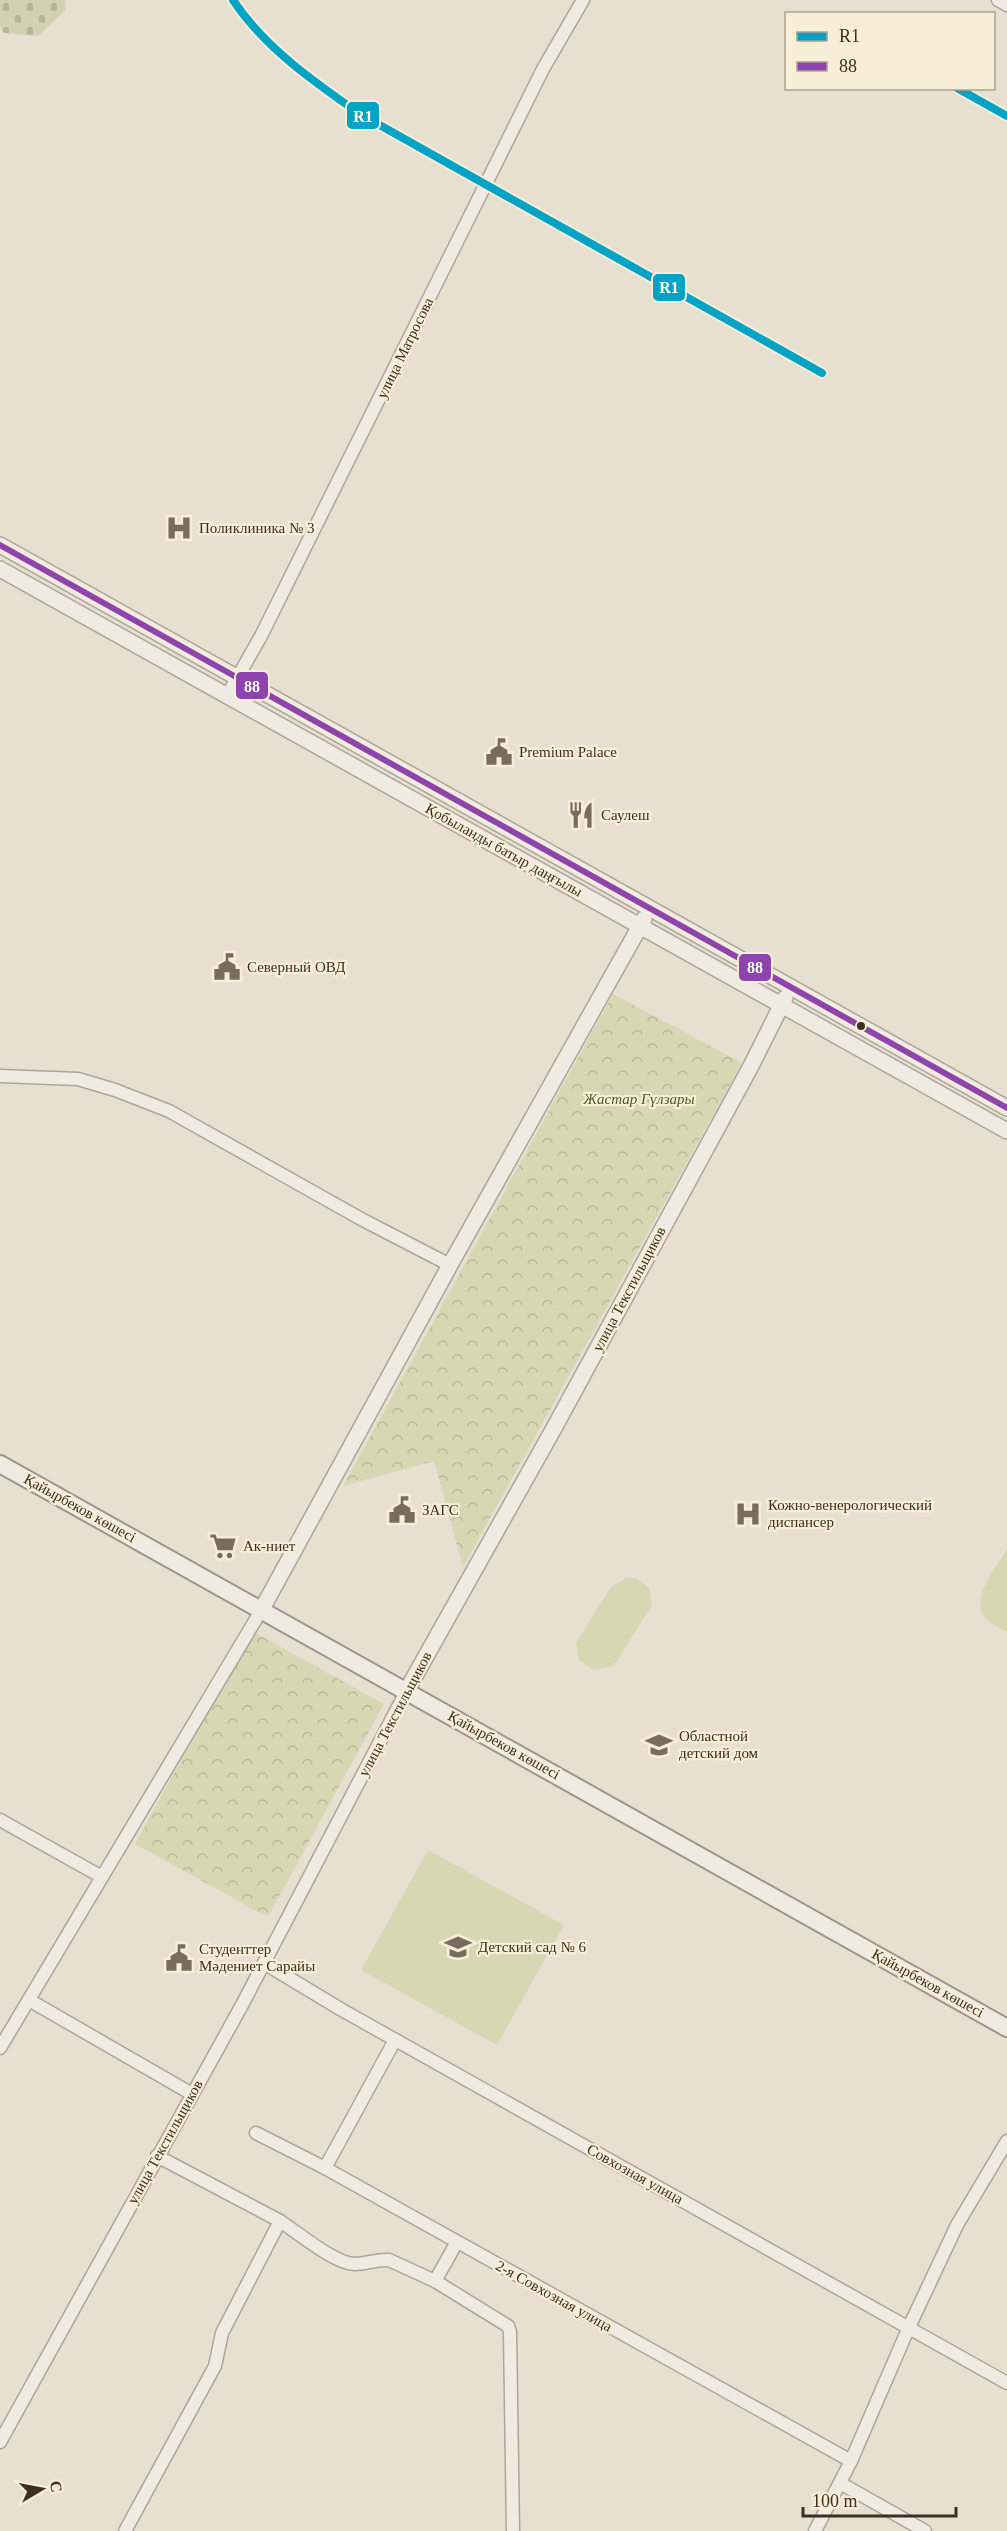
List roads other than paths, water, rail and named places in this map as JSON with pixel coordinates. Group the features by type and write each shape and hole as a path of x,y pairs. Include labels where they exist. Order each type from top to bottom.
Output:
{"main road":[{"name":"Қайырбеков көшесі","path":"0,1464 1007,2028"}],"street":[{"name":"улица Матросова","path":"228,696 356,447 543,69 583,0"},
{"path":"998,0 1007,5"},
{"name":"Қобыланды батыр даңғылы","path":"0,545 1007,1108"},
{"name":"Қобыланды батыр даңғылы","path":"0,569 781,1007 1007,1131"},
{"path":"0,2048 261,1609 650,908"},
{"name":"улица Текстильщиков","path":"0,2442 264,1963 407,1690 553,1430 781,1007 790,986"},
{"path":"0,1076 78,1079 115,1090 169,1111 363,1220 450,1265"},
{"path":"0,1820 102,1877"},
{"name":"Совхозная улица","path":"264,1963 395,2040 1007,2383"},
{"path":"29,2000 192,2094"},
{"path":"325,2168 395,2040"},
{"name":"2-я Совхозная улица","path":"256,2133 325,2168 851,2460"},
{"path":"815,2531 851,2460 909,2327 957,2225 1007,2141"},
{"path":"157,2156 280,2221 337,2258 354,2264 381,2259 388,2260 435,2281 508,2326 510,2332 513,2531"},
{"path":"125,2531 215,2366 222,2333 280,2221"},
{"path":"435,2281 457,2242"},
{"path":"840,2482 925,2531"}],"place":[{"name":"Поликлиника № 3","path":"179,528"},
{"name":"Premium Palace","path":"499,752"},
{"name":"Саулеш","path":"581,815"},
{"name":"Северный ОВД","path":"227,967"},
{"name":"ЗАГС","path":"402,1510"},
{"name":"Кожно-венерологический диспансер","path":"748,1514"},
{"name":"Ак-ниет","path":"223,1546"},
{"name":"Областной детский дом","path":"659,1745"},
{"name":"Детский сад № 6","path":"458,1947"},
{"name":"Студенттер Мәдениет Сарайы","path":"179,1958"}],"park label":[{"name":"Жастар Гүлзары","path":"639,1099"}]}
